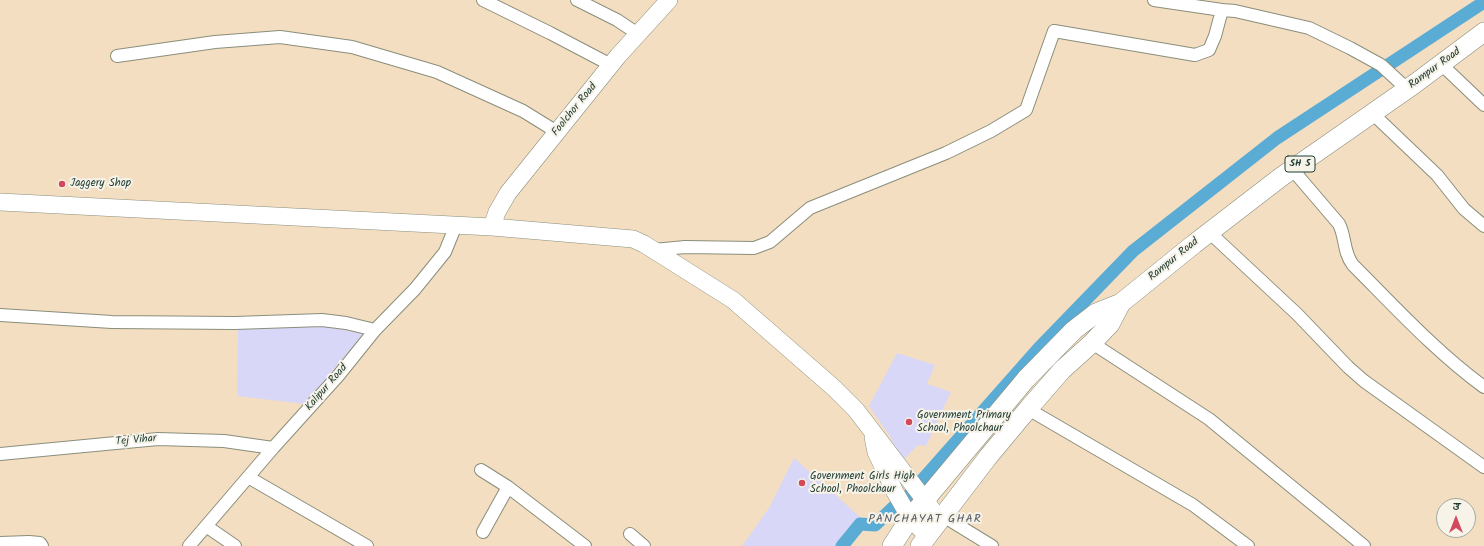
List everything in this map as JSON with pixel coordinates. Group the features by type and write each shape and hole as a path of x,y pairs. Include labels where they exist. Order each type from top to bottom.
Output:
{"main road":[{"name":"Foolchor Road","path":"492,227 497,212 508,193 611,65 665,1"},
{"name":"Rampur Road","path":"924,541 988,457 1028,409 1062,370 1092,343 1110,324 1121,303 1292,169 1407,89 1484,32"},
{"path":"0,202 492,227 633,239 654,250 733,300 834,388 856,410 925,500 941,518"},
{"path":"892,546 910,518 1026,379 1074,330 1096,313 1121,303"},
{"path":"873,432 876,452 895,492 924,541"}],"street":[{"path":"483,0 611,65"},
{"path":"577,0 617,20 638,34"},
{"path":"1154,0 1235,11 1309,28 1350,48 1385,69 1407,89"},
{"path":"654,250 685,247 754,248 770,242 810,208 946,153 991,131 1026,110 1054,31 1195,55 1210,50 1222,10"},
{"path":"117,56 215,42 280,37 352,47 438,72 523,111 557,132"},
{"path":"1441,64 1484,105"},
{"path":"1372,113 1437,175 1464,209 1484,226"},
{"path":"1292,169 1339,224 1342,230 1348,258 1353,265 1436,348 1466,374 1484,387"},
{"name":"Kalipur Road","path":"189,546 273,448 338,376 375,330 414,289 445,252 456,225"},
{"path":"1210,232 1297,314 1348,367 1364,381 1484,467"},
{"path":"0,315 112,322 235,323 322,320 346,323 375,330"},
{"path":"1092,343 1209,419 1364,546"},
{"path":"1028,409 1193,505 1248,546"},
{"name":"Tej Vihar","path":"0,454 158,439 224,441 273,448"},
{"path":"481,470 508,487 585,546"},
{"path":"248,477 367,546"},
{"path":"483,532 508,487"},
{"path":"941,518 992,546"},
{"path":"206,526 235,546"},
{"path":"630,534 644,546"},
{"path":"0,543 28,542 40,543 42,546"}],"shaded area":[{"path":"320,324 363,334 305,404 237,396 238,328"},
{"name":"Government Primary School, Phoolchaur","path":"897,353 935,365 927,384 951,392 926,446 918,445 902,461 891,438 869,406"},
{"name":"Government Girls High School, Phoolchaur","path":"794,458 860,517 837,546 742,546 769,508"}],"waterway":[{"path":"909,495 1039,348 1133,251 1277,138 1484,2"},
{"path":"842,546 860,524 875,525 897,504"}],"place":[{"name":"Jaggery Shop","path":"62,184"},
{"name":"Government Primary School, Phoolchaur","path":"909,422"},
{"name":"Government Girls High School, Phoolchaur","path":"802,483"}],"district":[{"name":"PANCHAYAT GHAR","path":"925,520"}]}
